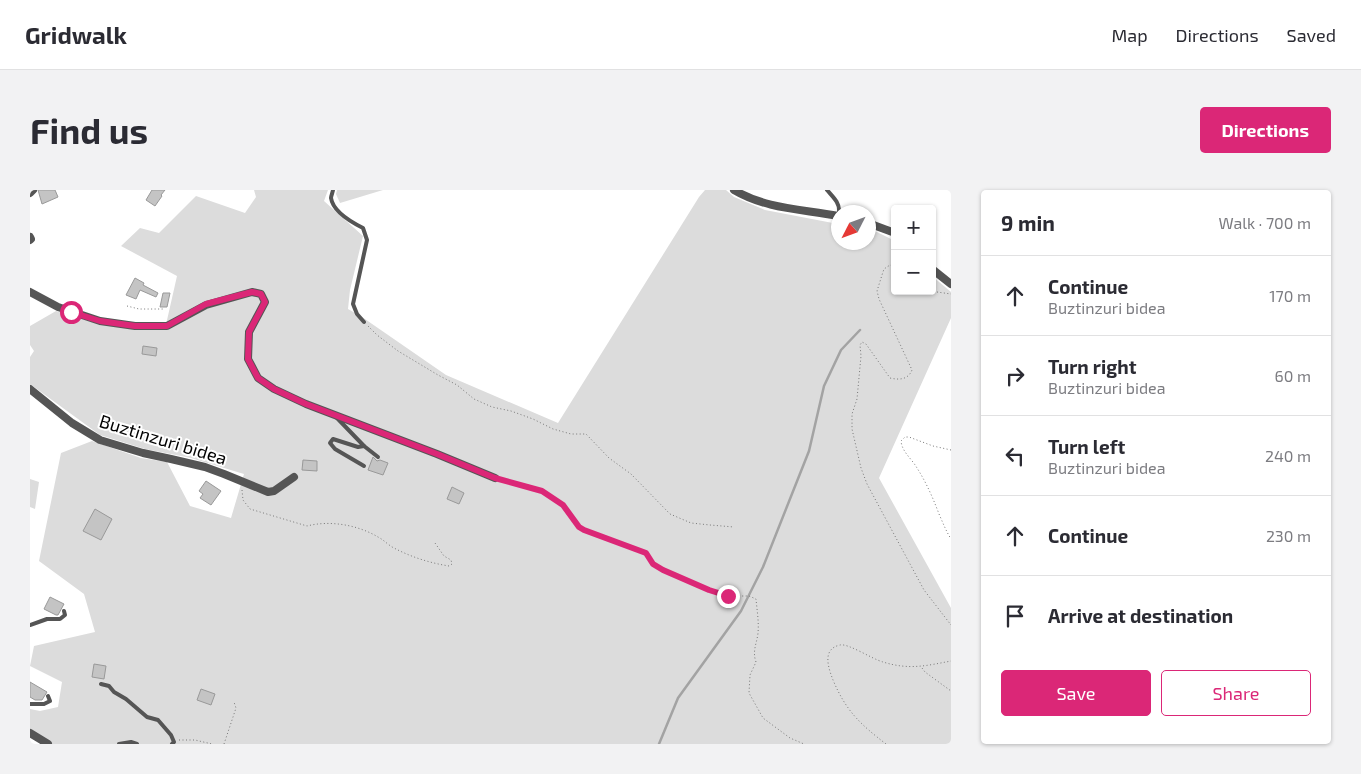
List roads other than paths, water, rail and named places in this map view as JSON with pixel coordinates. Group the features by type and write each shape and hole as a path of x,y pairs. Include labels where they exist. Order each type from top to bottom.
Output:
{"street":[{"path":"30,193 33,190"},
{"path":"734,190 756,201 773,206 831,215"},
{"path":"876,225 891,231"},
{"path":"936,272 951,284"},
{"path":"30,292 58,307 100,321 135,326 167,326 206,304 252,292 261,294 265,302 249,332 248,359 258,378 274,389 306,404 495,478"},
{"name":"Buztinzuri bidea","path":"30,389 72,424 100,440 143,454 205,467 268,492 274,491 294,477"},
{"path":"30,733 48,744"}],"lane":[{"path":"333,190 331,197 336,207 351,221 363,228 367,240 354,304 357,314 364,322"},
{"path":"827,190 838,205"},
{"path":"334,415 364,446 378,457"},
{"path":"364,446 358,447 333,439 330,443 336,449 364,466"},
{"path":"30,625 47,619 60,618 65,615 64,611"},
{"path":"101,684 109,686 114,692 148,717 158,720 166,728 173,742"},
{"path":"30,704 44,704 50,701 48,696"},
{"path":"119,744 131,742 137,744"}],"waterway":[{"path":"659,744 678,698 741,611 763,567 809,451 824,386 841,350 860,330"}]}
